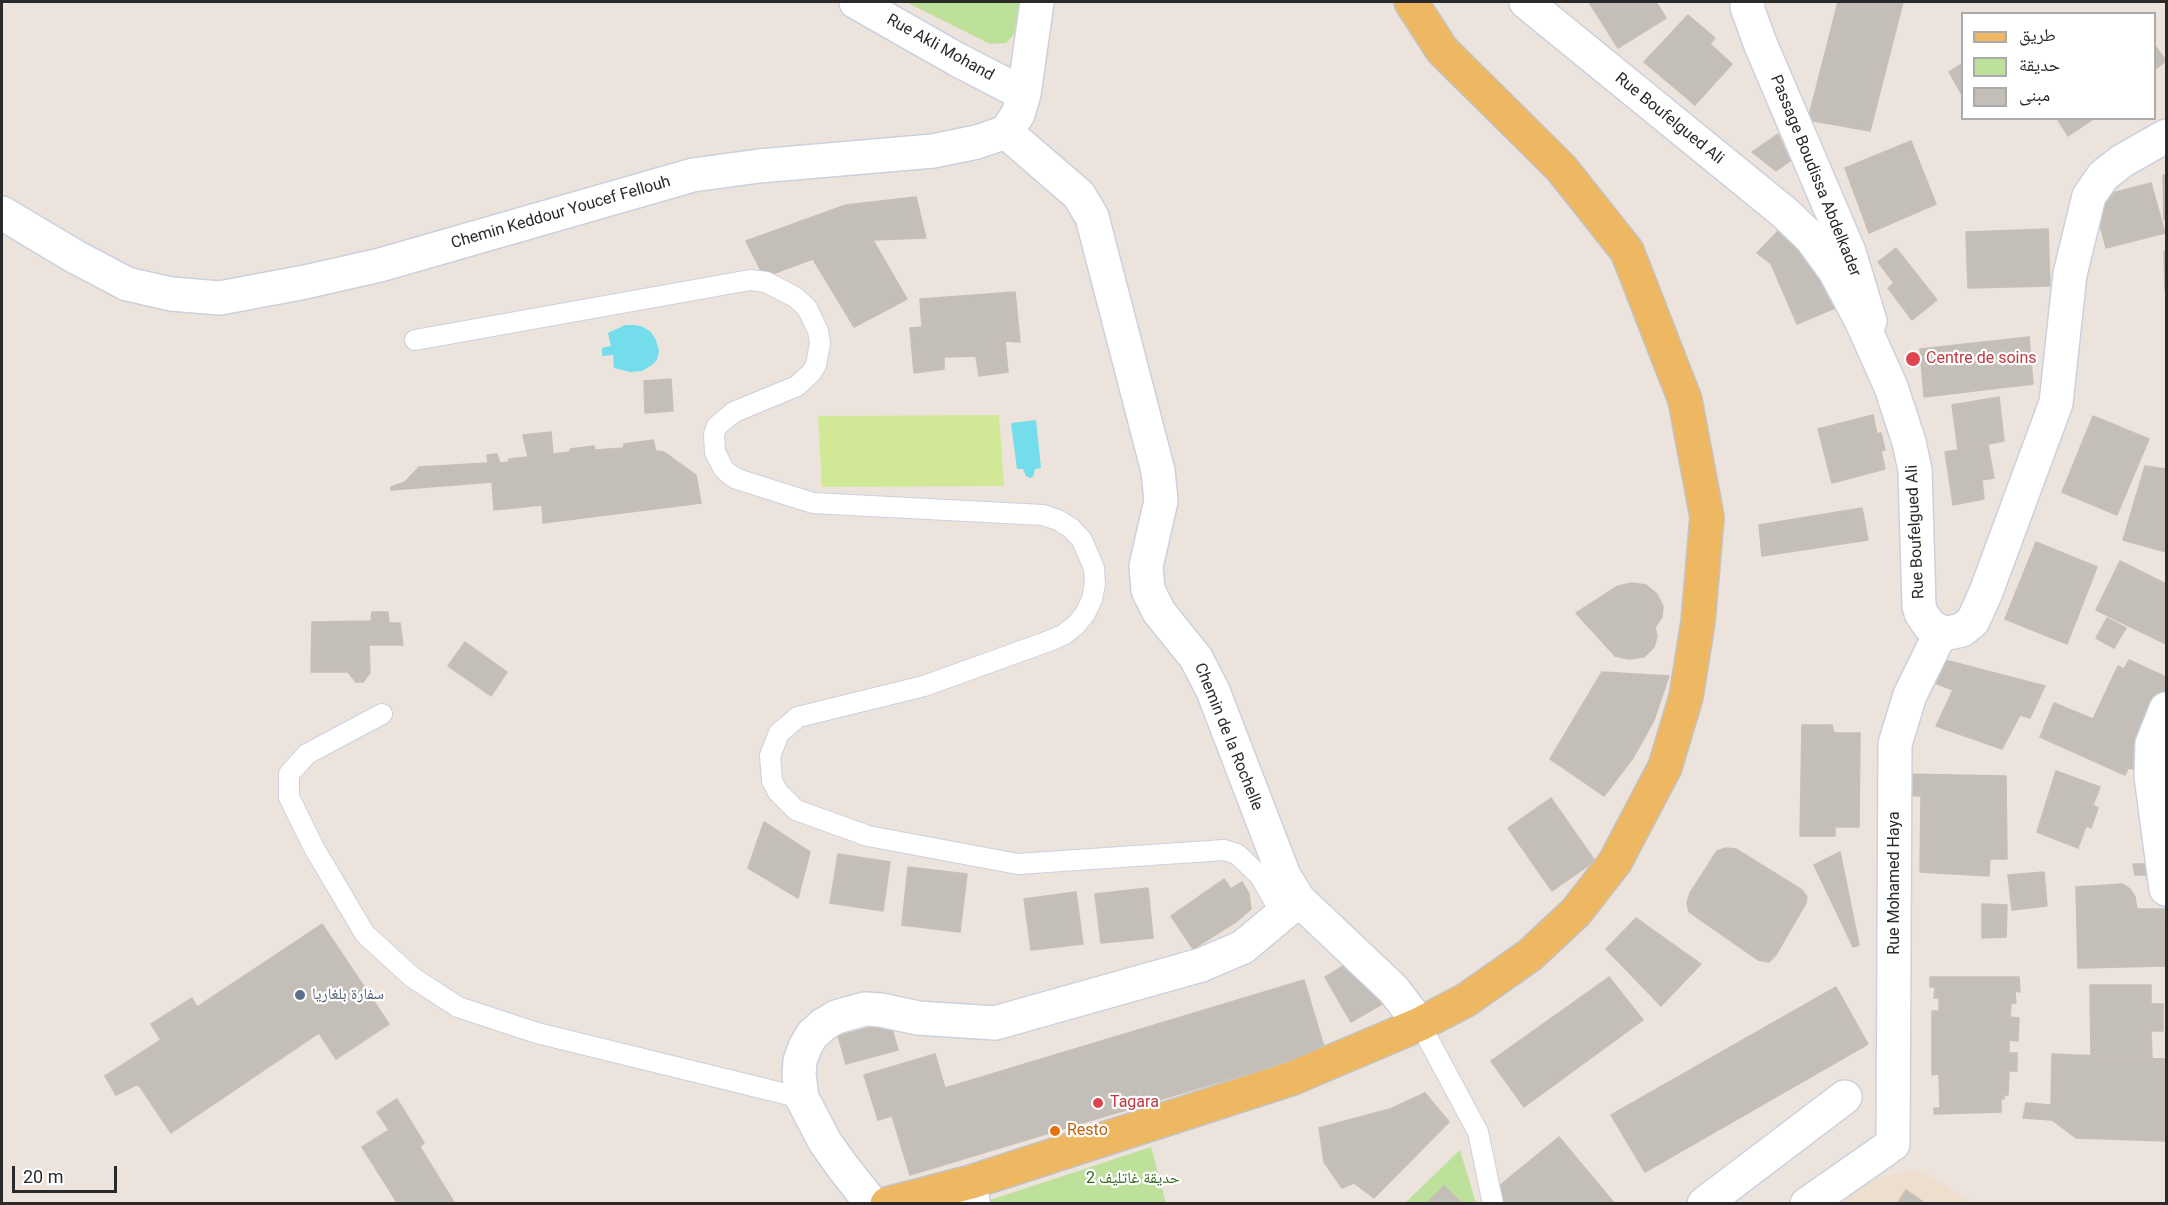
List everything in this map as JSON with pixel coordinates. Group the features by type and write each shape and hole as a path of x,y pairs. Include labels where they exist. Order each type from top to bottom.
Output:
{"main road":[{"path":"887,1203 972,1192 1293,1078 1420,1024 1466,1000 1530,955 1576,912 1615,862 1665,767 1686,697 1698,622 1707,517 1685,400 1627,251 1561,168 1442,50 1411,2"}],"street":[{"name":"Rue Akli Mohand","path":"856,2 958,60 1024,94"},
{"path":"1006,132 1018,114 1024,94 1037,2"},
{"name":"Rue Boufelgued Ali","path":"1526,2 1785,213 1811,238 1835,271 1861,320 1891,387 1909,442 1915,470 1919,606 1929,625 1941,632"},
{"name":"Passage Boudissa Abdelkader","path":"1748,2 1747,7 1760,43 1849,252 1891,387"},
{"name":"Chemin de la Rochelle","path":"1006,132 1079,195 1092,217 1158,471 1161,501 1146,566 1148,590 1159,612 1196,658 1209,683 1284,876 1290,907 1393,990 1420,1024"},
{"name":"Chemin Keddour Youcef Fellouh","path":"2,213 74,256 127,284 171,294 220,298 381,265 693,176 759,166 933,151 976,142 1006,132"},
{"path":"1941,632 1962,630 1973,621 1986,592 2056,402 2070,274 2089,196 2103,176 2122,161 2166,136"},
{"name":"Rue Mohamed Haya","path":"1807,1203 1890,1146 1895,744 1910,695 1941,632"},
{"path":"2166,709 2152,744 2151,776 2166,889"},
{"path":"872,1203 825,1142 802,1098 800,1061 812,1035 823,1025 836,1017 866,1009 918,1018 995,1023 1201,965 1243,947 1290,907"},
{"path":"1704,1203 1845,1097"}],"lane":[{"path":"415,340 750,280 774,285 795,297 807,308 818,331 820,343 816,365 797,386 734,412 717,426 714,435 715,452 729,474 737,479 813,503 1043,515 1071,528 1082,540 1094,568 1095,584 1092,599 1085,614 1076,626 1063,635 924,686 798,717 779,733 773,744 770,769 772,781 778,792 796,810 868,836 1018,864 1224,850 1237,854 1290,907"},
{"path":"382,714 307,754 289,774 289,797 314,848 365,934 411,977 458,1007 537,1033 802,1098"},
{"path":"1420,1024 1478,1132 1493,1203"}],"shaded area":[{"path":"1917,1169 1974,1203 1841,1204 1862,1181"}],"green space":[{"path":"906,2 1020,2 1014,35 1006,43 990,44"},
{"path":"999,415 1004,486 822,487 818,416"},
{"name":"حديقة غاتليف 2","path":"1151,1147 1166,1203 981,1204 981,1203"},
{"path":"1460,1150 1476,1203 1405,1203"}],"water":[{"path":"625,325 643,327 651,332 656,340 659,351 657,360 642,371 630,372 614,368 613,355 602,356 602,348 611,346 608,333"},
{"path":"1036,420 1041,468 1035,469 1033,477 1030,478 1026,476 1023,469 1017,469 1011,423"}],"building":[{"path":"1589,2 1656,2 1666,18 1618,48"},
{"path":"1838,2 1903,2 1870,131 1808,120"},
{"path":"1688,15 1715,38 1710,44 1732,64 1695,105 1644,62"},
{"path":"2156,47 2166,61 2156,68"},
{"path":"1961,65 1961,93 1949,72"},
{"path":"2058,120 2092,120 2068,136"},
{"path":"1778,134 1790,161 1776,171 1752,152"},
{"path":"1911,141 1936,204 1869,233 1845,168"},
{"path":"2163,175 2166,175 2166,220 2164,220"},
{"path":"2151,183 2165,233 2106,248 2093,198"},
{"path":"916,197 926,238 873,240 907,299 854,327 813,259 764,277 746,241 846,205"},
{"path":"2048,229 2050,286 1968,288 1966,232"},
{"path":"1779,230 1803,246 1816,260 1835,308 1797,324 1771,264 1757,253"},
{"path":"1896,248 1937,300 1912,320 1888,288 1894,283 1878,262"},
{"path":"2164,251 2166,251 2166,291 2165,291"},
{"path":"1015,292 1020,342 1005,341 1008,372 979,376 976,356 944,357 944,369 914,373 910,328 922,327 920,299"},
{"path":"2029,337 2033,384 1924,397 1920,349"},
{"path":"671,379 673,411 645,413 644,381"},
{"path":"1999,397 2004,441 1958,450 1952,405"},
{"path":"1873,415 1877,434 1881,433 1885,450 1881,451 1885,469 1832,483 1818,429"},
{"path":"2093,416 2149,439 2117,515 2062,492"},
{"path":"551,432 553,454 594,446 595,450 623,448 624,444 653,440 656,451 664,452 696,475 701,503 543,523 542,505 494,510 492,482 391,490 391,487 405,482 419,467 488,463 487,455 497,454 500,463 508,462 509,459 528,457 523,435"},
{"path":"1988,445 1994,478 1982,480 1984,499 1953,505 1945,452"},
{"path":"2145,466 2166,469 2166,552 2123,540"},
{"path":"1862,508 1868,540 1762,556 1759,525"},
{"path":"2036,542 2097,567 2067,644 2005,619"},
{"path":"2120,561 2166,584 2166,644 2096,610"},
{"path":"1632,583 1646,585 1657,594 1663,606 1662,617 1655,627 1657,637 1654,647 1644,657 1629,659 1615,656 1576,613 1618,586"},
{"path":"372,612 388,612 389,623 400,623 403,645 369,645 370,673 363,682 356,682 348,672 311,672 312,622 371,621"},
{"path":"2107,618 2126,628 2114,648 2096,638"},
{"path":"465,642 507,672 491,696 448,666"},
{"path":"1945,660 2045,686 2030,718 2020,715 2002,749 1936,726 1953,690 1935,683"},
{"path":"2129,660 2166,677 2166,696 2137,771 2129,767 2125,775 2040,737 2054,703 2093,719 2118,666 2124,669"},
{"path":"1602,672 1669,676 1654,720 1645,737 1633,758 1604,796 1550,759"},
{"path":"1802,725 1832,725 1834,733 1860,733 1859,827 1835,827 1835,836 1800,836"},
{"path":"2056,771 2100,787 2093,805 2098,808 2091,828 2086,826 2078,848 2037,832"},
{"path":"1902,774 2006,776 2007,859 1990,859 1989,876 1920,872 1921,796 1902,795"},
{"path":"1551,798 1595,861 1552,891 1508,828"},
{"path":"764,822 810,852 798,898 748,868"},
{"path":"1726,848 1736,849 1802,890 1807,897 1806,903 1776,955 1769,962 1758,960 1689,912 1687,903 1690,893 1717,851"},
{"path":"1840,852 1859,945 1853,947 1814,865"},
{"path":"838,854 890,862 883,911 830,903"},
{"path":"2133,864 2153,864 2149,884 2146,875 2135,875"},
{"path":"908,867 967,874 960,932 902,925"},
{"path":"2044,872 2047,906 2012,910 2008,875"},
{"path":"1224,879 1231,889 1242,882 1249,894 1251,909 1237,921 1193,949 1171,916"},
{"path":"2123,884 2135,897 2137,909 2165,909 2166,966 2078,968 2076,887"},
{"path":"1148,888 1153,938 1101,943 1095,894"},
{"path":"1076,892 1083,944 1031,950 1024,899"},
{"path":"1982,904 2007,905 2006,937 1982,938"},
{"path":"1636,918 1701,964 1661,1006 1606,949"},
{"path":"322,924 389,1024 336,1059 319,1033 171,1133 138,1084 116,1095 105,1076 161,1040 151,1024 192,998 197,1007"},
{"path":"1355,959 1382,1004 1351,1022 1325,977"},
{"path":"1609,977 1643,1020 1524,1107 1491,1061"},
{"path":"1930,977 2019,977 2020,992 2015,991 2016,1003 2011,1003 2010,1017 2019,1018 2018,1041 2009,1040 2009,1053 2017,1053 2017,1071 2009,1071 2008,1095 2004,1095 2004,1099 2001,1098 2001,1112 1934,1114 1934,1108 1940,1108 1939,1074 1932,1075 1932,1011 1939,1011 1939,998 1934,998 1935,987 1930,987"},
{"path":"1304,980 1325,1050 910,1175 892,1116 878,1120 864,1075 935,1054 945,1088"},
{"path":"2090,985 2151,985 2151,1004 2163,1004 2163,1031 2151,1031 2152,1058 2091,1056"},
{"path":"1836,987 1868,1044 1645,1172 1611,1115"},
{"path":"890,1022 898,1050 846,1064 838,1036"},
{"path":"2052,1054 2166,1059 2166,1141 2076,1138 2052,1120 2023,1118 2026,1103 2051,1105"},
{"path":"1425,1093 1449,1122 1374,1198 1354,1183 1342,1188 1324,1162 1319,1128 1390,1109"},
{"path":"397,1099 424,1143 420,1147 455,1204 398,1204 362,1147 389,1130 377,1112"},
{"path":"1559,1137 1615,1204 1504,1204 1493,1191"},
{"path":"1444,1186 1463,1204 1426,1204"},
{"path":"1906,1190 1926,1204 1897,1204"}],"place":[{"name":"Centre de soins","path":"1913,359"},
{"name":"سفارة بلغاريا","path":"300,995"},
{"name":"Tagara","path":"1098,1103"},
{"name":"Resto","path":"1055,1131"}]}
